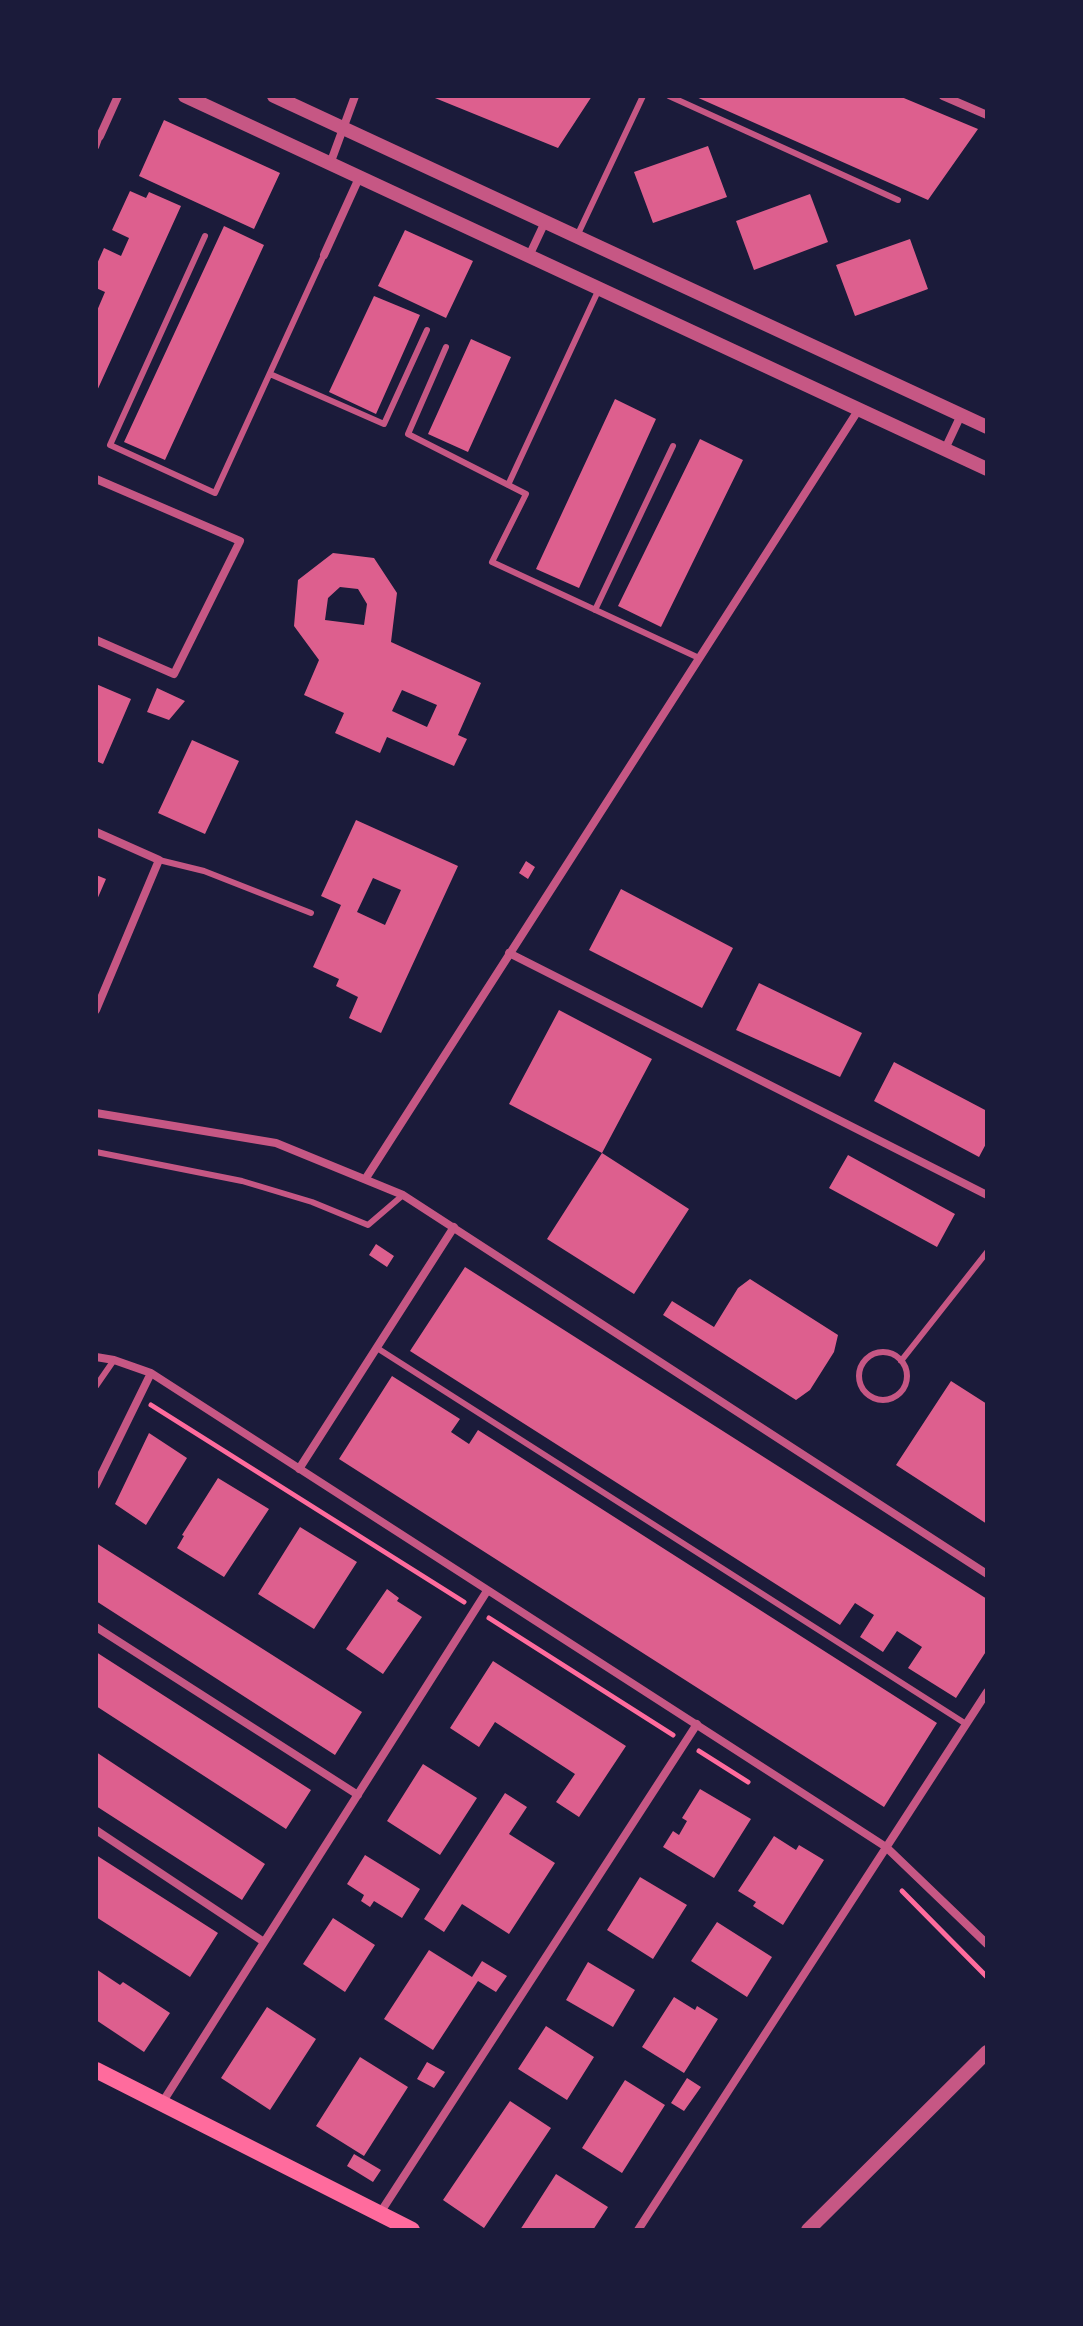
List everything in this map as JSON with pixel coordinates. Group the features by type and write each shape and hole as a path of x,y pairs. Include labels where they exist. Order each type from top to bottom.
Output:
{"main road":[{"path":"96,2070 412,2230"}],"street":[{"path":"100,136 118,96"},
{"path":"185,96 987,469"},
{"path":"274,96 986,424"},
{"path":"330,164 355,96"},
{"path":"943,96 987,115"},
{"path":"324,255 359,178"},
{"path":"529,256 545,222"},
{"path":"366,1178 859,409"},
{"path":"945,449 961,415"},
{"path":"96,479 240,541 174,674 96,640"},
{"path":"96,832 159,860 96,1010"},
{"path":"509,953 987,1195"},
{"path":"96,1113 276,1143 403,1195 987,1574"},
{"path":"299,1469 454,1227"},
{"path":"96,1357 151,1373 886,1847 987,1944"},
{"path":"96,1485 151,1373"},
{"path":"162,2103 487,1591"},
{"path":"96,1627 358,1795"},
{"path":"638,2230 987,1692"},
{"path":"380,2214 697,1724"},
{"path":"96,1830 264,1942"},
{"path":"808,2230 987,2052"}],"lane":[{"path":"577,236 643,96"},
{"path":"669,96 898,200"},
{"path":"96,147 100,136"},
{"path":"205,236 110,445 215,493 324,255"},
{"path":"508,485 599,289"},
{"path":"270,374 384,424 427,330"},
{"path":"446,347 408,434 526,494 492,562 699,658"},
{"path":"595,610 673,446"},
{"path":"159,860 204,871 311,913"},
{"path":"96,1152 242,1181 312,1202 368,1225 403,1195"},
{"path":"901,1361 987,1252"},
{"path":"377,1348 966,1724"},
{"path":"878,1353 891,1353 901,1361 906,1372 906,1385 898,1395 887,1400 875,1399 864,1392 859,1381 860,1368 867,1358 878,1353"},
{"path":"96,1386 114,1360"}],"path":[{"path":"138,1398 165,1412 749,1782"},
{"path":"876,1864 987,1977"}],"building":[{"path":"430,96 592,96 558,148"},
{"path":"694,96 899,96 978,129 928,200"},
{"path":"164,120 280,173 254,229 139,176"},
{"path":"708,146 727,197 653,223 634,172"},
{"path":"130,191 146,198 149,192 181,206 96,393 96,313 105,292 96,288 96,266 104,248 121,256 129,238 112,230"},
{"path":"810,194 828,242 754,270 736,221"},
{"path":"224,226 264,245 165,460 124,442"},
{"path":"405,230 473,261 446,318 378,286"},
{"path":"910,239 928,289 855,316 836,265"},
{"path":"374,296 420,315 376,414 329,392"},
{"path":"471,339 511,357 468,452 428,434"},
{"path":"615,399 656,419 579,588 536,569"},
{"path":"700,439 743,460 661,627 618,606"},
{"path":"333,553 374,558 397,593 391,642 481,683 458,735 467,739 454,766 387,737 380,753 335,733 344,713 304,695 319,660 294,626 298,580","holes":["340,587 358,589 367,604 364,625 325,620 328,598","402,690 437,705 427,727 392,711"]},
{"path":"96,684 131,699 103,764 96,761"},
{"path":"157,688 185,701 169,720 147,712"},
{"path":"192,740 239,761 205,834 158,813"},
{"path":"356,820 458,866 381,1033 349,1018 358,997 336,986 339,979 313,967 341,905 321,896","holes":["373,878 401,890 385,925 357,912"]},
{"path":"526,861 535,867 528,879 519,873"},
{"path":"96,875 106,879 96,902"},
{"path":"621,889 733,948 702,1008 589,950"},
{"path":"759,983 862,1033 840,1077 736,1030"},
{"path":"559,1010 652,1059 602,1153 509,1104"},
{"path":"894,1062 987,1111 987,1142 979,1157 874,1101"},
{"path":"602,1153 689,1209 634,1294 547,1239"},
{"path":"848,1155 955,1214 937,1247 829,1188"},
{"path":"376,1244 394,1256 387,1267 369,1255"},
{"path":"465,1267 987,1599 987,1650 956,1698 908,1668 922,1647 897,1631 883,1652 860,1637 874,1615 855,1603 840,1625 410,1351"},
{"path":"750,1279 838,1335 834,1352 810,1390 796,1400 663,1315 672,1301 714,1327 738,1288"},
{"path":"392,1376 460,1419 451,1432 469,1444 478,1430 937,1723 884,1807 339,1459"},
{"path":"951,1381 987,1404 987,1524 896,1465"},
{"path":"149,1433 187,1458 146,1525 115,1504"},
{"path":"218,1478 269,1509 224,1577 177,1548"},
{"path":"300,1527 357,1562 314,1629 258,1594"},
{"path":"96,1543 362,1712 335,1755 96,1601"},
{"path":"387,1589 399,1598 397,1601 422,1617 383,1674 346,1649"},
{"path":"96,1652 311,1790 286,1829 96,1706"},
{"path":"493,1661 626,1746 579,1817 556,1802 575,1774 495,1722 479,1747 450,1728"},
{"path":"96,1752 265,1864 242,1900 96,1806"},
{"path":"423,1764 477,1798 440,1855 387,1821"},
{"path":"700,1789 751,1819 714,1878 663,1847 673,1831 679,1835 687,1821 682,1818"},
{"path":"505,1793 527,1807 509,1834 555,1863 509,1934 462,1904 444,1932 424,1919"},
{"path":"774,1836 796,1850 799,1845 824,1860 783,1925 753,1906 756,1902 738,1891"},
{"path":"96,1855 218,1933 190,1977 96,1917"},
{"path":"365,1855 420,1889 402,1918 374,1901 370,1907 361,1901 364,1895 347,1884"},
{"path":"640,1877 687,1905 653,1959 607,1930"},
{"path":"333,1918 375,1945 345,1992 303,1964"},
{"path":"717,1922 772,1957 747,1997 691,1961"},
{"path":"429,1950 472,1977 482,1961 507,1976 496,1992 478,1981 433,2050 384,2019"},
{"path":"588,1962 635,1990 613,2027 566,2000"},
{"path":"96,1969 120,1985 123,1982 170,2013 144,2052 96,2020"},
{"path":"674,1997 718,2019 684,2073 642,2047"},
{"path":"267,2007 316,2039 270,2110 221,2078"},
{"path":"546,2026 594,2057 567,2100 518,2069"},
{"path":"360,2057 408,2087 364,2156 316,2126"},
{"path":"427,2062 445,2072 434,2088 417,2079"},
{"path":"687,2078 701,2087 684,2111 671,2103"},
{"path":"625,2080 665,2105 622,2173 582,2148"},
{"path":"510,2101 551,2128 484,2228 443,2200"},
{"path":"354,2154 381,2170 373,2182 347,2166"},
{"path":"556,2174 608,2207 593,2230 520,2230"}]}
